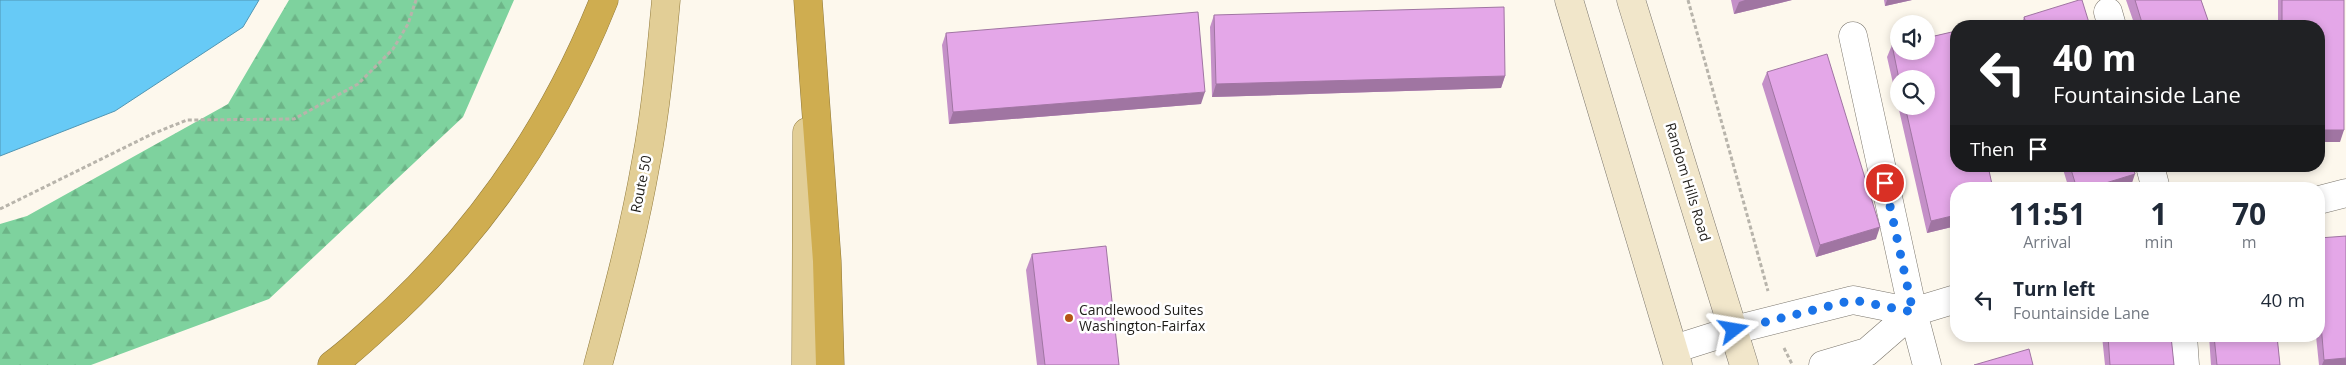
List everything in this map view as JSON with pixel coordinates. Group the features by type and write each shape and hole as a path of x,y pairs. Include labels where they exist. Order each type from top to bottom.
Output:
{"highway":[{"path":"332,365 352,350 430,276 489,207 538,135 590,36 604,0"},
{"path":"808,0 827,261 830,365"}],"main road":[{"name":"Route 50","path":"598,365 633,228 647,160 666,0"},
{"path":"806,365 808,0"}],"street":[{"path":"1569,0 1676,357 1734,330 1853,300 1913,312"},
{"name":"Random Hills Road","path":"1631,0 1744,365"},
{"path":"1853,36 1913,312 1927,365"},
{"path":"2325,198 2346,193"},
{"path":"1823,365 1867,352 1913,312 1950,302"},
{"path":"2183,342 2185,365"}],"path":[{"path":"0,209 152,134 187,120 294,119 358,84 393,49 408,24 416,0"},
{"path":"1688,0 1776,319 1785,350 1793,365"}],"green space":[{"path":"289,0 514,0 463,117 269,299 91,365 0,365 0,224 27,216 228,104"}],"water":[{"path":"0,0 259,0 243,27 115,111 0,156"}],"building":[{"path":"2082,0 2088,20 2025,20 2024,17"},
{"path":"2135,0 2201,0 2208,20 2141,20"},
{"path":"2282,0 2344,0 2344,130 2325,130 2325,20 2282,20"},
{"path":"1504,7 1505,76 1216,84 1214,15"},
{"path":"1198,12 1205,92 953,112 946,33"},
{"path":"1950,32 1950,172 1989,172 1991,182 1950,182 1950,216 1931,221 1907,115 1935,115 1935,70 1897,70 1895,60 1935,60 1935,36"},
{"path":"1827,54 1880,227 1820,245 1767,72"},
{"path":"2072,172 2134,172 2135,174 2109,182 2075,182"},
{"path":"2346,236 2346,358 2324,360 2322,342 2325,342 2325,238"},
{"name":"Candlewood Suites Washington-Fairfax","path":"1106,246 1119,365 1045,365 1032,254"},
{"path":"2108,342 2172,342 2174,365 2110,365"},
{"path":"2215,342 2278,342 2280,365 2217,365"},
{"path":"2029,349 2033,365 1974,365"}],"place":[{"name":"Candlewood Suites Washington-Fairfax","path":"1069,318"}],"route":[{"path":"1734,330 1853,300 1913,312 1885,183"}]}
